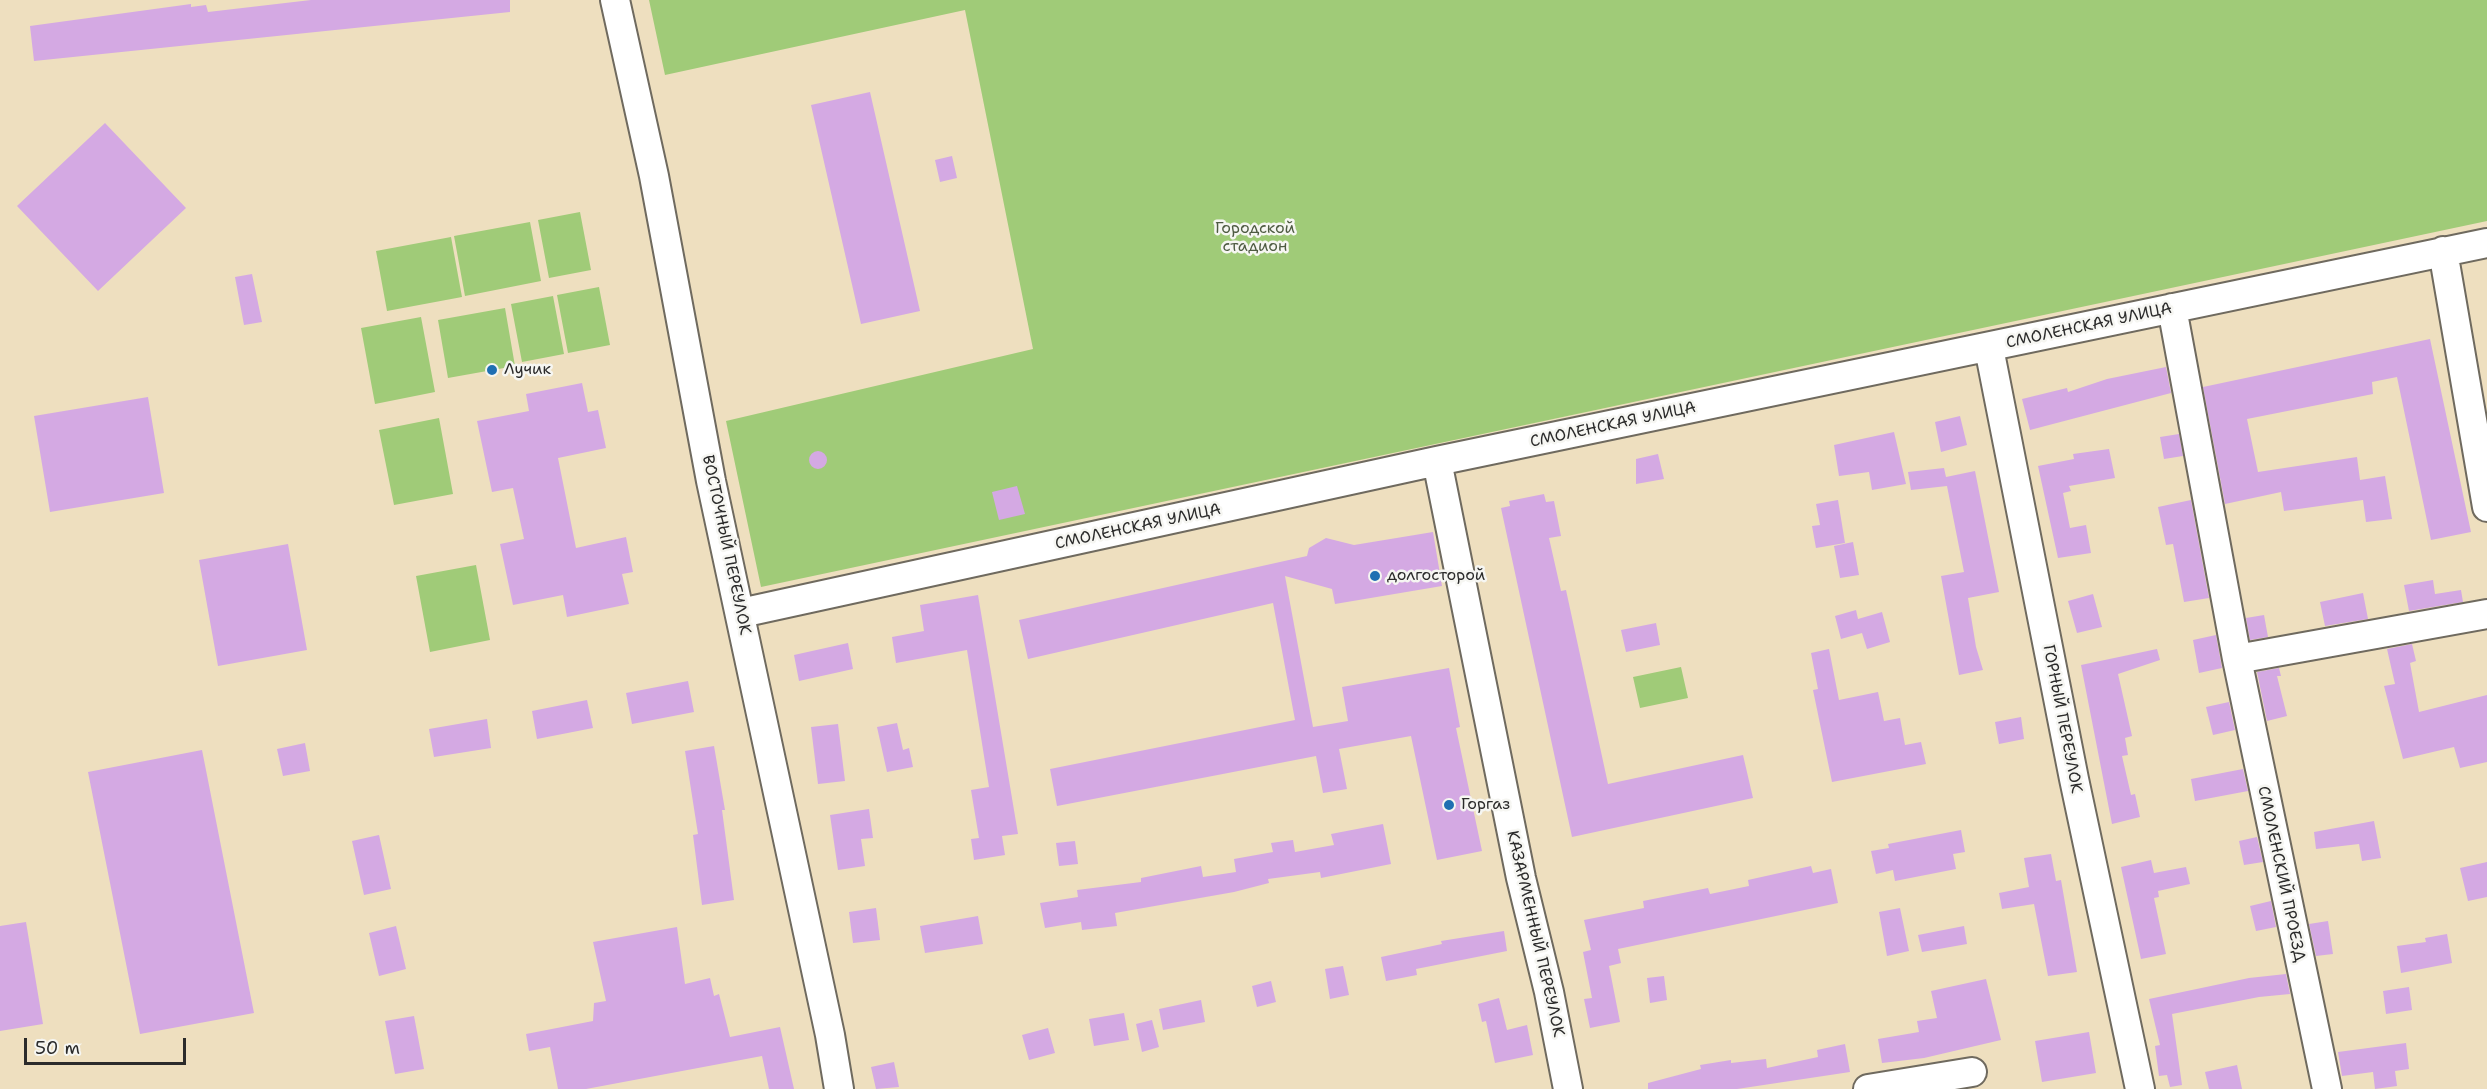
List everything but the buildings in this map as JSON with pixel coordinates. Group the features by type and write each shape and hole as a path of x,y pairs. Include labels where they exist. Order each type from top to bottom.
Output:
{"street":[{"name":"ВОСТОЧНЫЙ ПЕРЕУЛОК","path":"615,0 654,176 711,481 830,1035 839,1089"},
{"name":"СМОЛЕНСКАЯ УЛИЦА","path":"741,614 1437,461 2487,243"},
{"path":"2443,251 2487,507"},
{"name":"СМОЛЕНСКИЙ ПРОЕЗД","path":"2172,308 2237,659 2327,1089"},
{"name":"ГОРНЫЙ ПЕРЕУЛОК","path":"1989,348 2072,768 2140,1089"},
{"name":"КАЗАРМЕННЫЙ ПЕРЕУЛОК","path":"1437,461 1521,878 1549,992 1568,1089"},
{"path":"2237,659 2487,614"},
{"path":"1868,1089 1972,1072"}],"green space":[{"name":"Городской стадион","path":"649,0 2487,0 2487,221 761,587 726,421 1033,349 965,10 665,75"},
{"path":"580,212 591,270 549,278 538,220"},
{"path":"530,222 541,281 465,296 454,236"},
{"path":"451,237 462,297 387,311 376,251"},
{"path":"599,287 610,345 568,353 557,295"},
{"path":"553,296 564,354 522,362 511,304"},
{"path":"505,308 515,366 448,378 438,320"},
{"path":"421,317 435,392 375,404 361,328"},
{"path":"439,418 453,494 394,505 379,430"},
{"path":"476,565 490,640 430,652 416,576"},
{"path":"1681,667 1688,698 1640,708 1633,677"}],"place":[{"name":"Лучик","path":"492,370"},
{"name":"долгосторой","path":"1375,576"},
{"name":"Горгаз","path":"1449,805"}]}
